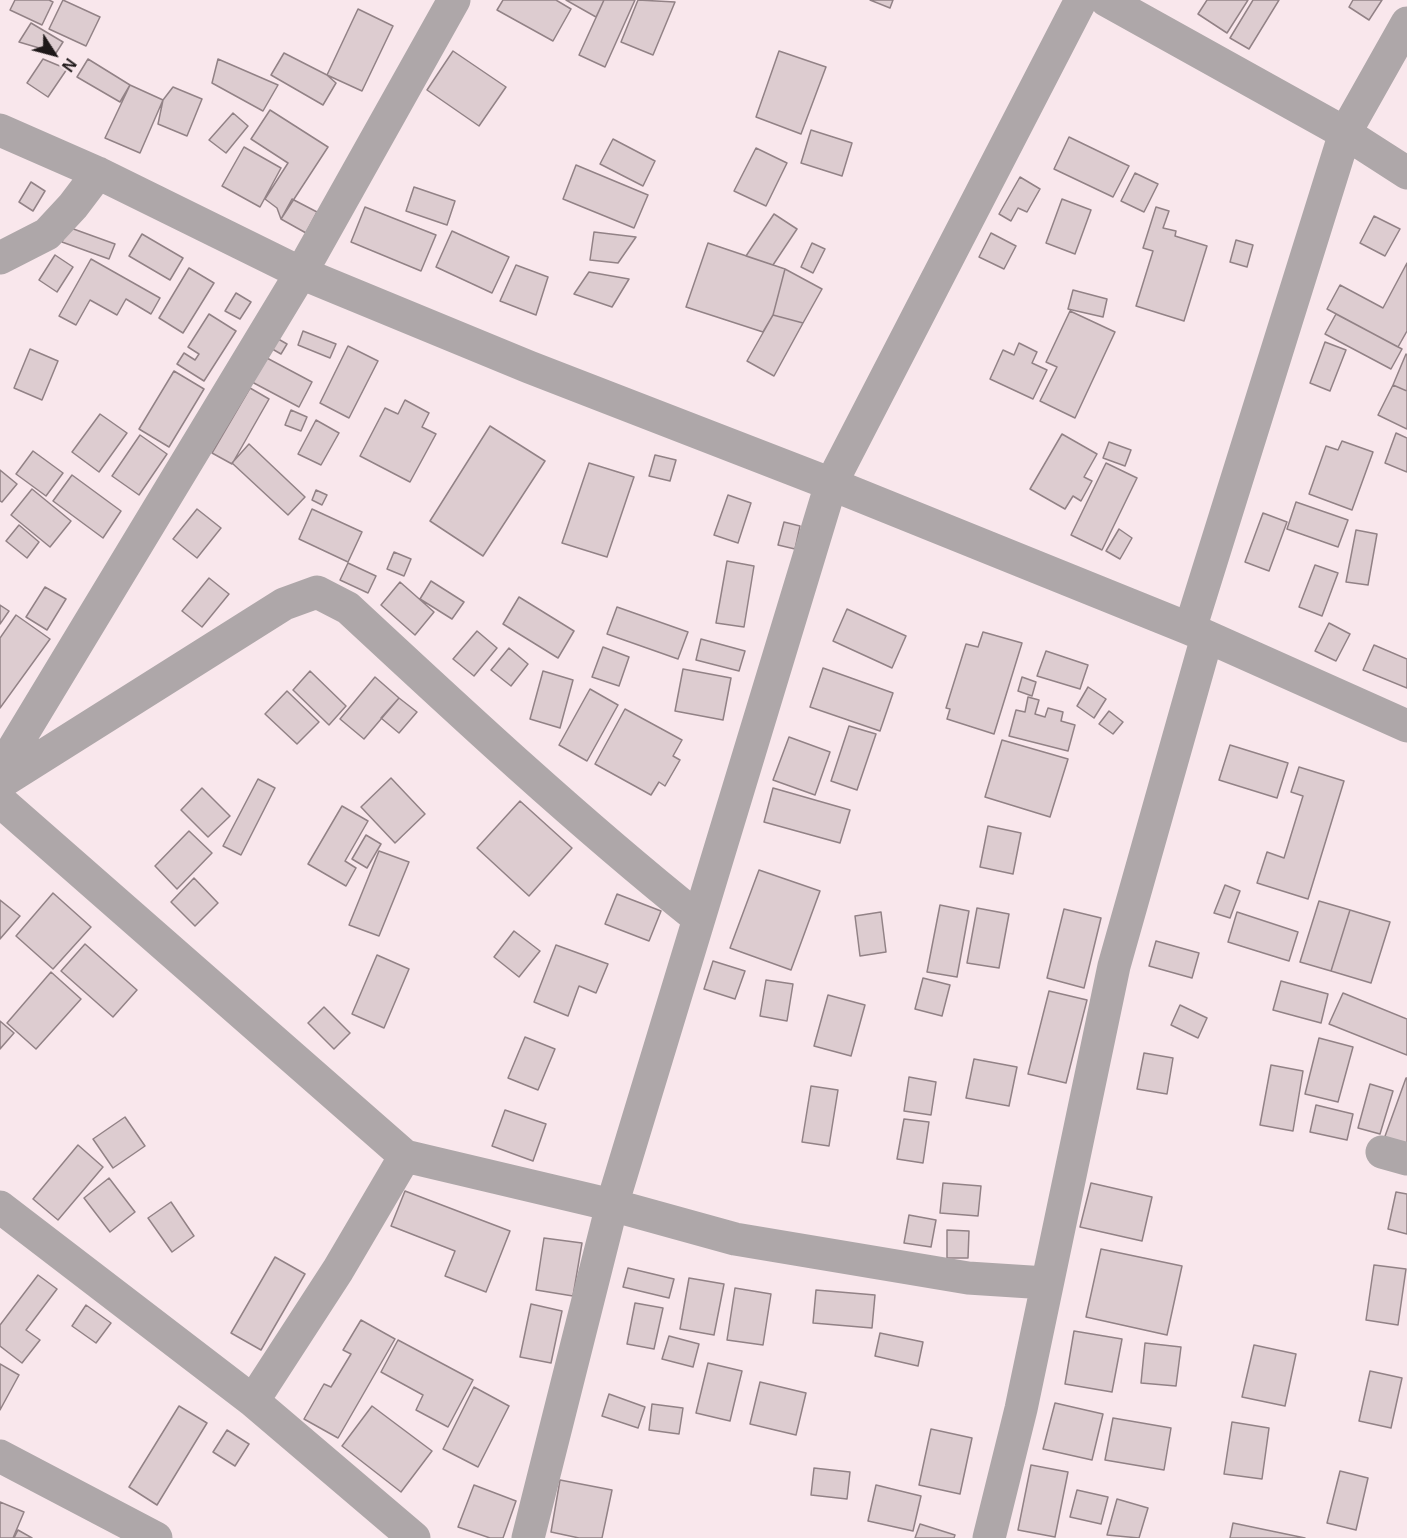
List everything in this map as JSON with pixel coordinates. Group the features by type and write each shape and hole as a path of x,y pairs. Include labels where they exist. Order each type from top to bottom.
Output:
{"street":[{"path":"0,771 301,273 454,0"},
{"path":"528,1538 612,1205 831,484 1081,0"},
{"path":"1106,0 1345,133 1407,173"},
{"path":"989,1538 1021,1409 1114,966 1198,633 1345,133 1407,23"},
{"path":"0,130 98,173 301,273 529,367 831,484 1198,633 1407,726"},
{"path":"0,258 47,234 74,206 98,173"},
{"path":"0,783 284,604 317,592 348,608 529,777 605,843 698,918"},
{"path":"0,801 405,1156 612,1205 735,1239 968,1278 1046,1283"},
{"path":"253,1401 338,1269 405,1156"},
{"path":"0,1207 253,1401 414,1538"},
{"path":"0,1456 156,1538"}],"building":[{"path":"15,0 53,2 42,25 10,10"},
{"path":"63,0 100,17 86,46 49,29"},
{"path":"503,0 556,0 571,9 553,41 497,10"},
{"path":"566,0 604,0 596,17"},
{"path":"604,0 635,0 605,67 579,55"},
{"path":"638,0 675,2 653,55 621,42"},
{"path":"870,0 893,0 890,8"},
{"path":"1207,0 1248,0 1227,33 1198,14"},
{"path":"1253,0 1279,0 1249,49 1230,38"},
{"path":"1353,0 1382,0 1369,20 1349,7"},
{"path":"358,9 393,26 362,91 327,75"},
{"path":"31,23 63,42 56,53 19,42"},
{"path":"453,51 506,87 479,126 427,90"},
{"path":"779,51 826,67 801,134 756,117"},
{"path":"284,53 327,75 336,83 323,105 271,75"},
{"path":"43,59 67,69 48,97 27,83"},
{"path":"88,59 130,85 120,102 77,77"},
{"path":"218,59 278,85 263,111 212,83"},
{"path":"130,85 163,100 140,153 105,138"},
{"path":"173,87 202,99 187,136 158,124 163,100"},
{"path":"270,110 328,147 281,219 277,208 265,199 288,163 251,139"},
{"path":"233,113 248,126 226,153 209,140"},
{"path":"811,130 852,143 842,176 801,163"},
{"path":"1069,137 1129,166 1113,197 1054,169"},
{"path":"613,139 655,161 643,186 600,164"},
{"path":"244,147 281,168 260,207 222,186"},
{"path":"756,148 787,163 766,206 734,191"},
{"path":"576,165 648,195 634,228 563,199"},
{"path":"1135,173 1158,184 1144,212 1121,201"},
{"path":"1020,177 1040,189 1027,212 1018,208 1011,221 999,214"},
{"path":"31,182 45,191 33,211 19,202"},
{"path":"414,187 455,201 447,225 406,211"},
{"path":"292,199 317,212 306,233 281,219"},
{"path":"1062,199 1091,210 1075,254 1046,243"},
{"path":"365,207 436,235 421,271 351,242"},
{"path":"1156,207 1169,211 1163,228 1176,231 1175,236 1207,246 1184,321 1136,306 1153,251 1143,248"},
{"path":"774,214 797,229 773,265 746,256"},
{"path":"1374,216 1400,229 1385,256 1360,243"},
{"path":"68,227 115,244 109,259 62,242"},
{"path":"452,231 509,257 492,293 436,267"},
{"path":"594,232 636,237 618,263 590,260"},
{"path":"991,233 1016,246 1004,269 979,257"},
{"path":"142,234 183,258 170,280 129,256"},
{"path":"1236,240 1253,245 1247,267 1230,262"},
{"path":"708,243 785,269 773,315 763,332 686,307"},
{"path":"812,243 825,249 813,273 801,267"},
{"path":"55,255 73,267 57,292 39,280"},
{"path":"91,259 160,298 151,314 126,299 117,315 90,300 76,325 59,316"},
{"path":"1407,263 1407,331 1398,347 1327,309 1340,285 1383,308"},
{"path":"516,265 548,277 536,315 500,301"},
{"path":"189,268 214,283 183,333 159,318"},
{"path":"785,269 822,289 803,323 773,315"},
{"path":"589,272 629,279 612,307 574,294"},
{"path":"1073,290 1107,299 1103,317 1068,309"},
{"path":"236,293 251,302 240,319 225,311"},
{"path":"1070,311 1115,332 1075,418 1040,401 1057,367 1046,362"},
{"path":"209,314 236,331 204,381 177,364 184,353 195,360 199,354 188,347"},
{"path":"1336,314 1402,349 1391,369 1325,334"},
{"path":"773,315 803,323 774,376 747,361"},
{"path":"303,331 336,344 330,358 298,345"},
{"path":"273,336 287,344 281,354 267,346"},
{"path":"1325,342 1346,350 1330,391 1310,383"},
{"path":"1019,343 1037,352 1032,363 1047,370 1033,399 990,379 1003,350 1014,355"},
{"path":"348,346 378,361 349,418 320,403"},
{"path":"30,349 58,361 42,400 14,388"},
{"path":"1407,355 1407,391 1393,385"},
{"path":"265,357 312,382 299,407 252,382"},
{"path":"174,371 204,389 169,447 139,429"},
{"path":"1393,385 1407,391 1407,429 1378,415"},
{"path":"250,388 269,399 232,464 212,453"},
{"path":"405,400 429,413 422,427 436,434 410,482 360,456 385,408 398,414"},
{"path":"291,410 307,417 301,431 285,425"},
{"path":"100,414 127,433 99,472 72,452"},
{"path":"316,420 339,433 321,465 298,454"},
{"path":"490,426 545,461 483,556 430,521"},
{"path":"1396,433 1407,438 1407,472 1385,463"},
{"path":"1062,434 1097,454 1084,477 1092,481 1081,501 1073,496 1065,509 1030,489"},
{"path":"140,435 167,454 139,495 112,476"},
{"path":"1342,441 1373,452 1352,510 1309,494 1326,446 1338,450"},
{"path":"1109,442 1131,450 1125,466 1103,458"},
{"path":"249,444 305,497 288,515 232,463"},
{"path":"33,451 63,473 46,496 16,474"},
{"path":"655,455 676,460 670,481 649,476"},
{"path":"589,463 634,477 607,557 562,543"},
{"path":"1106,463 1137,478 1102,550 1071,535"},
{"path":"0,470 17,484 2,502 0,501"},
{"path":"72,475 121,511 103,538 53,501"},
{"path":"32,489 71,521 50,547 11,515"},
{"path":"316,490 327,495 322,505 312,500"},
{"path":"728,495 751,503 738,543 714,535"},
{"path":"1296,502 1348,520 1338,547 1287,529"},
{"path":"197,509 221,528 197,558 173,539"},
{"path":"312,509 362,532 348,562 299,539"},
{"path":"1263,513 1287,522 1269,571 1245,562"},
{"path":"784,522 800,526 795,549 778,545"},
{"path":"19,525 39,542 27,558 6,541"},
{"path":"1119,529 1132,538 1120,559 1106,551"},
{"path":"1356,530 1377,534 1368,585 1346,582"},
{"path":"394,552 411,559 404,576 387,569"},
{"path":"727,561 754,566 744,627 716,623"},
{"path":"348,563 376,576 368,593 340,580"},
{"path":"1315,565 1338,573 1322,616 1299,607"},
{"path":"209,578 229,594 202,627 182,611"},
{"path":"431,581 464,602 452,619 420,599"},
{"path":"400,582 434,612 415,635 381,605"},
{"path":"45,587 66,599 47,630 26,617"},
{"path":"519,597 574,631 558,658 503,624"},
{"path":"0,605 9,611 0,624"},
{"path":"617,607 688,632 678,659 607,634"},
{"path":"847,609 906,636 892,668 833,641"},
{"path":"16,615 50,639 0,708 0,638"},
{"path":"1329,623 1350,634 1336,661 1315,651"},
{"path":"477,631 497,648 474,676 453,659"},
{"path":"983,632 1022,643 994,734 947,719 950,709 946,708 966,644 978,647"},
{"path":"701,639 745,651 739,671 696,660"},
{"path":"1374,645 1407,659 1407,688 1363,670"},
{"path":"603,647 629,657 619,686 592,677"},
{"path":"509,648 528,664 511,686 491,670"},
{"path":"1046,651 1088,665 1080,689 1037,676"},
{"path":"823,668 893,693 880,731 810,707"},
{"path":"683,669 731,678 723,720 675,711"},
{"path":"310,671 346,706 329,725 293,690"},
{"path":"543,671 573,680 560,728 530,719"},
{"path":"375,677 399,698 364,739 340,719"},
{"path":"1022,677 1036,682 1032,696 1018,691"},
{"path":"1088,687 1106,699 1094,718 1077,706"},
{"path":"590,689 618,705 587,761 559,745"},
{"path":"287,691 319,722 297,744 265,714"},
{"path":"1028,697 1039,700 1035,714 1045,717 1048,708 1063,712 1061,721 1075,725 1068,751 1009,736 1016,710 1025,712"},
{"path":"399,698 417,712 399,733 381,718"},
{"path":"625,709 682,740 673,756 680,760 665,786 659,782 651,795 595,764"},
{"path":"1109,711 1123,722 1113,734 1099,724"},
{"path":"849,726 876,734 857,790 831,781"},
{"path":"789,737 830,752 815,795 773,780"},
{"path":"1002,740 1068,759 1050,817 985,797"},
{"path":"1230,745 1288,763 1277,798 1219,780"},
{"path":"1299,767 1344,781 1308,899 1257,883 1267,852 1284,858 1303,796 1291,792"},
{"path":"391,778 425,814 395,843 361,807"},
{"path":"258,779 275,788 241,855 223,846"},
{"path":"202,788 230,816 208,837 181,810"},
{"path":"773,788 850,810 840,843 764,822"},
{"path":"520,801 572,848 529,896 477,848"},
{"path":"342,806 368,821 345,861 356,868 346,886 308,864"},
{"path":"988,826 1021,833 1013,874 980,867"},
{"path":"189,831 212,853 177,889 155,866"},
{"path":"366,835 381,844 367,868 352,859"},
{"path":"379,851 409,862 379,936 349,925"},
{"path":"759,870 820,891 791,970 730,948"},
{"path":"194,878 218,903 195,926 171,902"},
{"path":"1225,885 1240,891 1230,918 1214,913"},
{"path":"53,893 91,927 53,969 16,936"},
{"path":"617,894 661,911 649,941 605,924"},
{"path":"0,900 20,916 0,939"},
{"path":"1319,901 1350,910 1331,971 1300,962"},
{"path":"940,905 969,911 957,977 927,972"},
{"path":"977,908 1009,914 999,968 967,963"},
{"path":"1064,909 1101,918 1084,988 1047,978"},
{"path":"1350,910 1390,922 1371,983 1331,971"},
{"path":"881,912 886,952 860,956 855,916"},
{"path":"1237,912 1298,932 1289,961 1228,942"},
{"path":"514,931 540,951 519,977 494,957"},
{"path":"1156,941 1199,953 1192,978 1149,966"},
{"path":"85,944 137,990 113,1017 61,971"},
{"path":"556,945 608,964 596,993 579,986 568,1016 534,1002"},
{"path":"377,955 409,969 384,1028 352,1014"},
{"path":"713,961 745,971 735,999 704,989"},
{"path":"51,972 81,999 36,1049 7,1023"},
{"path":"923,978 950,985 942,1016 915,1009"},
{"path":"766,980 793,984 787,1021 760,1016"},
{"path":"1281,981 1328,994 1321,1023 1273,1010"},
{"path":"1049,991 1087,1000 1066,1083 1028,1074"},
{"path":"1343,993 1407,1019 1407,1055 1329,1024"},
{"path":"828,995 865,1005 851,1056 814,1046"},
{"path":"1180,1005 1207,1018 1198,1038 1171,1025"},
{"path":"324,1007 350,1033 334,1049 308,1023"},
{"path":"0,1021 14,1033 0,1049"},
{"path":"525,1037 555,1049 538,1090 508,1078"},
{"path":"1319,1038 1353,1047 1338,1102 1305,1094"},
{"path":"1144,1053 1173,1058 1167,1094 1137,1089"},
{"path":"974,1059 1017,1067 1009,1106 966,1098"},
{"path":"1271,1065 1303,1071 1293,1131 1260,1125"},
{"path":"909,1077 936,1082 931,1115 904,1111"},
{"path":"1407,1078 1407,1147 1384,1139"},
{"path":"1370,1084 1393,1091 1380,1134 1358,1128"},
{"path":"811,1086 838,1090 829,1146 802,1142"},
{"path":"1316,1105 1353,1114 1347,1140 1310,1132"},
{"path":"505,1110 546,1124 533,1161 492,1146"},
{"path":"125,1117 145,1146 113,1168 93,1139"},
{"path":"904,1119 929,1122 923,1163 897,1159"},
{"path":"78,1145 103,1167 58,1220 33,1199"},
{"path":"109,1178 135,1212 110,1232 84,1198"},
{"path":"943,1183 981,1186 978,1216 940,1213"},
{"path":"1091,1183 1152,1197 1142,1241 1080,1227"},
{"path":"405,1191 510,1231 486,1292 445,1276 455,1251 391,1226"},
{"path":"1396,1192 1407,1194 1407,1234 1388,1229"},
{"path":"171,1202 194,1236 172,1252 148,1218"},
{"path":"909,1215 936,1220 931,1247 904,1243"},
{"path":"947,1230 969,1231 968,1258 947,1258"},
{"path":"544,1238 582,1243 573,1296 536,1290"},
{"path":"1101,1249 1182,1266 1167,1335 1086,1317"},
{"path":"275,1257 305,1274 261,1350 231,1333"},
{"path":"1374,1265 1406,1269 1398,1325 1366,1320"},
{"path":"628,1268 674,1279 669,1298 623,1287"},
{"path":"38,1275 57,1289 26,1330 40,1340 22,1363 0,1346 0,1325"},
{"path":"689,1278 724,1284 714,1335 680,1329"},
{"path":"735,1288 771,1294 763,1345 727,1340"},
{"path":"816,1290 875,1295 872,1328 813,1323"},
{"path":"635,1303 663,1308 654,1349 627,1344"},
{"path":"531,1304 562,1311 551,1363 520,1357"},
{"path":"86,1305 111,1323 96,1343 72,1326"},
{"path":"361,1320 395,1339 338,1438 304,1419 324,1384 331,1387 351,1354 343,1350"},
{"path":"1074,1331 1122,1339 1112,1392 1065,1384"},
{"path":"880,1333 923,1342 918,1366 875,1356"},
{"path":"669,1336 699,1344 693,1367 662,1359"},
{"path":"398,1340 473,1380 448,1427 416,1410 423,1395 381,1372"},
{"path":"1145,1343 1181,1347 1176,1386 1141,1383"},
{"path":"1254,1345 1296,1354 1285,1406 1242,1397"},
{"path":"708,1363 742,1371 730,1421 696,1413"},
{"path":"0,1364 19,1375 0,1410"},
{"path":"1370,1371 1402,1378 1391,1428 1359,1421"},
{"path":"760,1382 806,1393 796,1435 750,1424"},
{"path":"474,1387 509,1406 478,1467 443,1449"},
{"path":"609,1394 645,1407 638,1428 602,1416"},
{"path":"1055,1403 1103,1414 1092,1460 1043,1449"},
{"path":"652,1404 683,1408 679,1434 649,1430"},
{"path":"179,1406 207,1423 157,1505 129,1487"},
{"path":"372,1406 432,1451 401,1492 342,1446"},
{"path":"1113,1418 1171,1428 1164,1470 1105,1460"},
{"path":"1232,1422 1269,1428 1262,1479 1224,1474"},
{"path":"931,1429 972,1438 960,1494 919,1485"},
{"path":"227,1430 249,1444 235,1466 213,1452"},
{"path":"1031,1465 1068,1472 1055,1537 1018,1530"},
{"path":"814,1468 850,1472 847,1499 811,1495"},
{"path":"1340,1471 1368,1478 1356,1530 1327,1523"},
{"path":"560,1480 612,1490 602,1538 579,1538 551,1532"},
{"path":"474,1485 516,1501 503,1538 490,1538 458,1527"},
{"path":"876,1485 921,1496 913,1531 868,1521"},
{"path":"1077,1490 1108,1497 1101,1524 1070,1517"},
{"path":"1117,1499 1148,1508 1139,1538 1107,1535"},
{"path":"0,1502 24,1512 13,1538 0,1538"},
{"path":"1233,1523 1305,1538 1230,1538"},
{"path":"920,1524 955,1535 954,1538 915,1538"},
{"path":"18,1530 32,1538 14,1538"}]}
